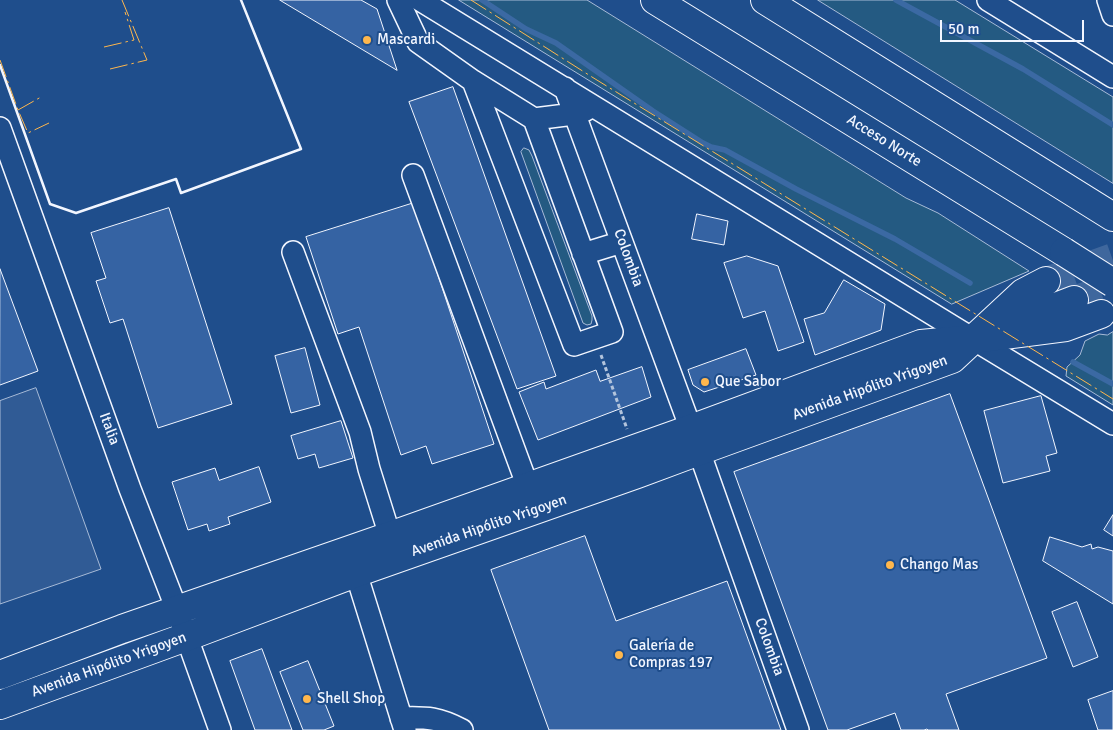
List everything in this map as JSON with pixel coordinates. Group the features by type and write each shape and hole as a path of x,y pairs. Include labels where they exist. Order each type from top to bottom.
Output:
{"main road":[{"name":"Acceso Norte","path":"655,0 1113,283"},
{"path":"764,0 1113,217"},
{"path":"973,339 1022,293 1046,280"},
{"name":"Avenida Hipólito Yrigoyen","path":"973,339 1074,300"},
{"name":"Avenida Hipólito Yrigoyen","path":"0,705 356,573 637,474 695,440 921,344 1066,327 1101,314"},
{"name":"Avenida Hipólito Yrigoyen","path":"0,675 122,629 634,449 695,440"}],"street":[{"path":"398,0 418,42 473,81 534,119 612,332 574,345 473,81"},
{"path":"420,0 1113,424"},
{"path":"988,0 1113,77"},
{"path":"1108,0 1113,15"},
{"name":"Colombia","path":"565,88 695,440 798,730"},
{"path":"534,119 574,114 595,107"},
{"name":"Italia","path":"0,128 220,730"},
{"path":"413,175 528,487"},
{"path":"583,254 622,242"},
{"path":"293,252 360,432 390,536"},
{"path":"356,573 403,724 422,717 446,721 462,730"}],"path":[{"path":"595,338 634,449"}],"shaded area":[{"path":"459,0 587,0 906,198 938,213 1029,271 952,304"},
{"path":"818,0 955,0 1113,97 1113,183"},
{"path":"524,148 529,150 532,156 592,316 591,324 583,323 521,152"},
{"path":"1113,332 1113,405 1066,376 1067,367 1080,355 1085,341 1099,334 1107,335"},
{"path":"36,388 101,569 0,604 0,401"}],"building":[{"name":"Mascardi","path":"280,0 361,0 377,9 397,70"},
{"path":"453,87 556,376 517,389 409,102"},
{"path":"414,203 494,444 432,464 426,446 401,455 359,327 338,334 306,237"},
{"path":"169,208 232,404 158,428 123,319 110,323 96,281 106,278 91,233"},
{"path":"697,214 728,221 724,245 692,239"},
{"path":"747,256 778,266 804,342 778,351 765,311 743,318 724,263"},
{"path":"0,269 38,371 0,385"},
{"path":"844,280 885,304 881,330 815,355 804,319 824,313"},
{"path":"305,348 320,405 291,413 275,356"},
{"path":"746,349 756,375 704,392 693,385 688,370"},
{"path":"642,367 651,397 538,440 519,392 544,382 546,389 596,370 600,381"},
{"name":"Chango Mas","path":"950,394 1047,658 946,694 959,730 901,730 895,713 847,730 828,730 734,472"},
{"path":"1041,396 1057,453 1046,456 1050,471 1003,483 984,411"},
{"path":"341,421 353,458 319,468 315,454 298,459 291,436"},
{"path":"259,467 271,502 228,517 230,524 209,531 207,524 188,530 172,482 215,468 219,480"},
{"path":"1113,515 1113,536 1104,530"},
{"name":"Galería de Compras 197","path":"585,536 616,621 727,581 781,730 549,730 491,570"},
{"path":"1050,537 1082,547 1091,544 1092,549 1098,547 1113,551 1113,604 1043,561"},
{"path":"1077,602 1098,657 1073,667 1052,612"},
{"path":"262,649 292,730 255,730 230,661"},
{"name":"Shell Shop","path":"308,661 334,726 324,730 303,730 280,672"},
{"path":"1113,691 1113,730 1098,730 1088,700"}],"waterway":[{"path":"482,0 526,29 556,43 653,111 703,143 725,150 796,189 895,239 970,283"},
{"path":"896,0 1023,69 1113,125"},
{"path":"1073,362 1113,384"}],"tunnel":[{"path":"1046,281 1113,257"},
{"path":"1074,300 1113,286"}],"wall":[{"path":"0,65 50,204 76,213 176,179 181,193 301,149 241,0"}],"power":[{"path":"110,69 147,60 122,0"},
{"path":"471,0 592,77 1113,399"},
{"path":"104,47 134,40 125,12"},
{"path":"0,60 28,133 49,123"},
{"path":"18,110 41,97"}],"place":[{"name":"Mascardi","path":"367,40"},
{"name":"Que Sabor","path":"705,382"},
{"name":"Chango Mas","path":"890,565"},
{"name":"Galería de Compras 197","path":"619,655"},
{"name":"Shell Shop","path":"307,699"}]}
